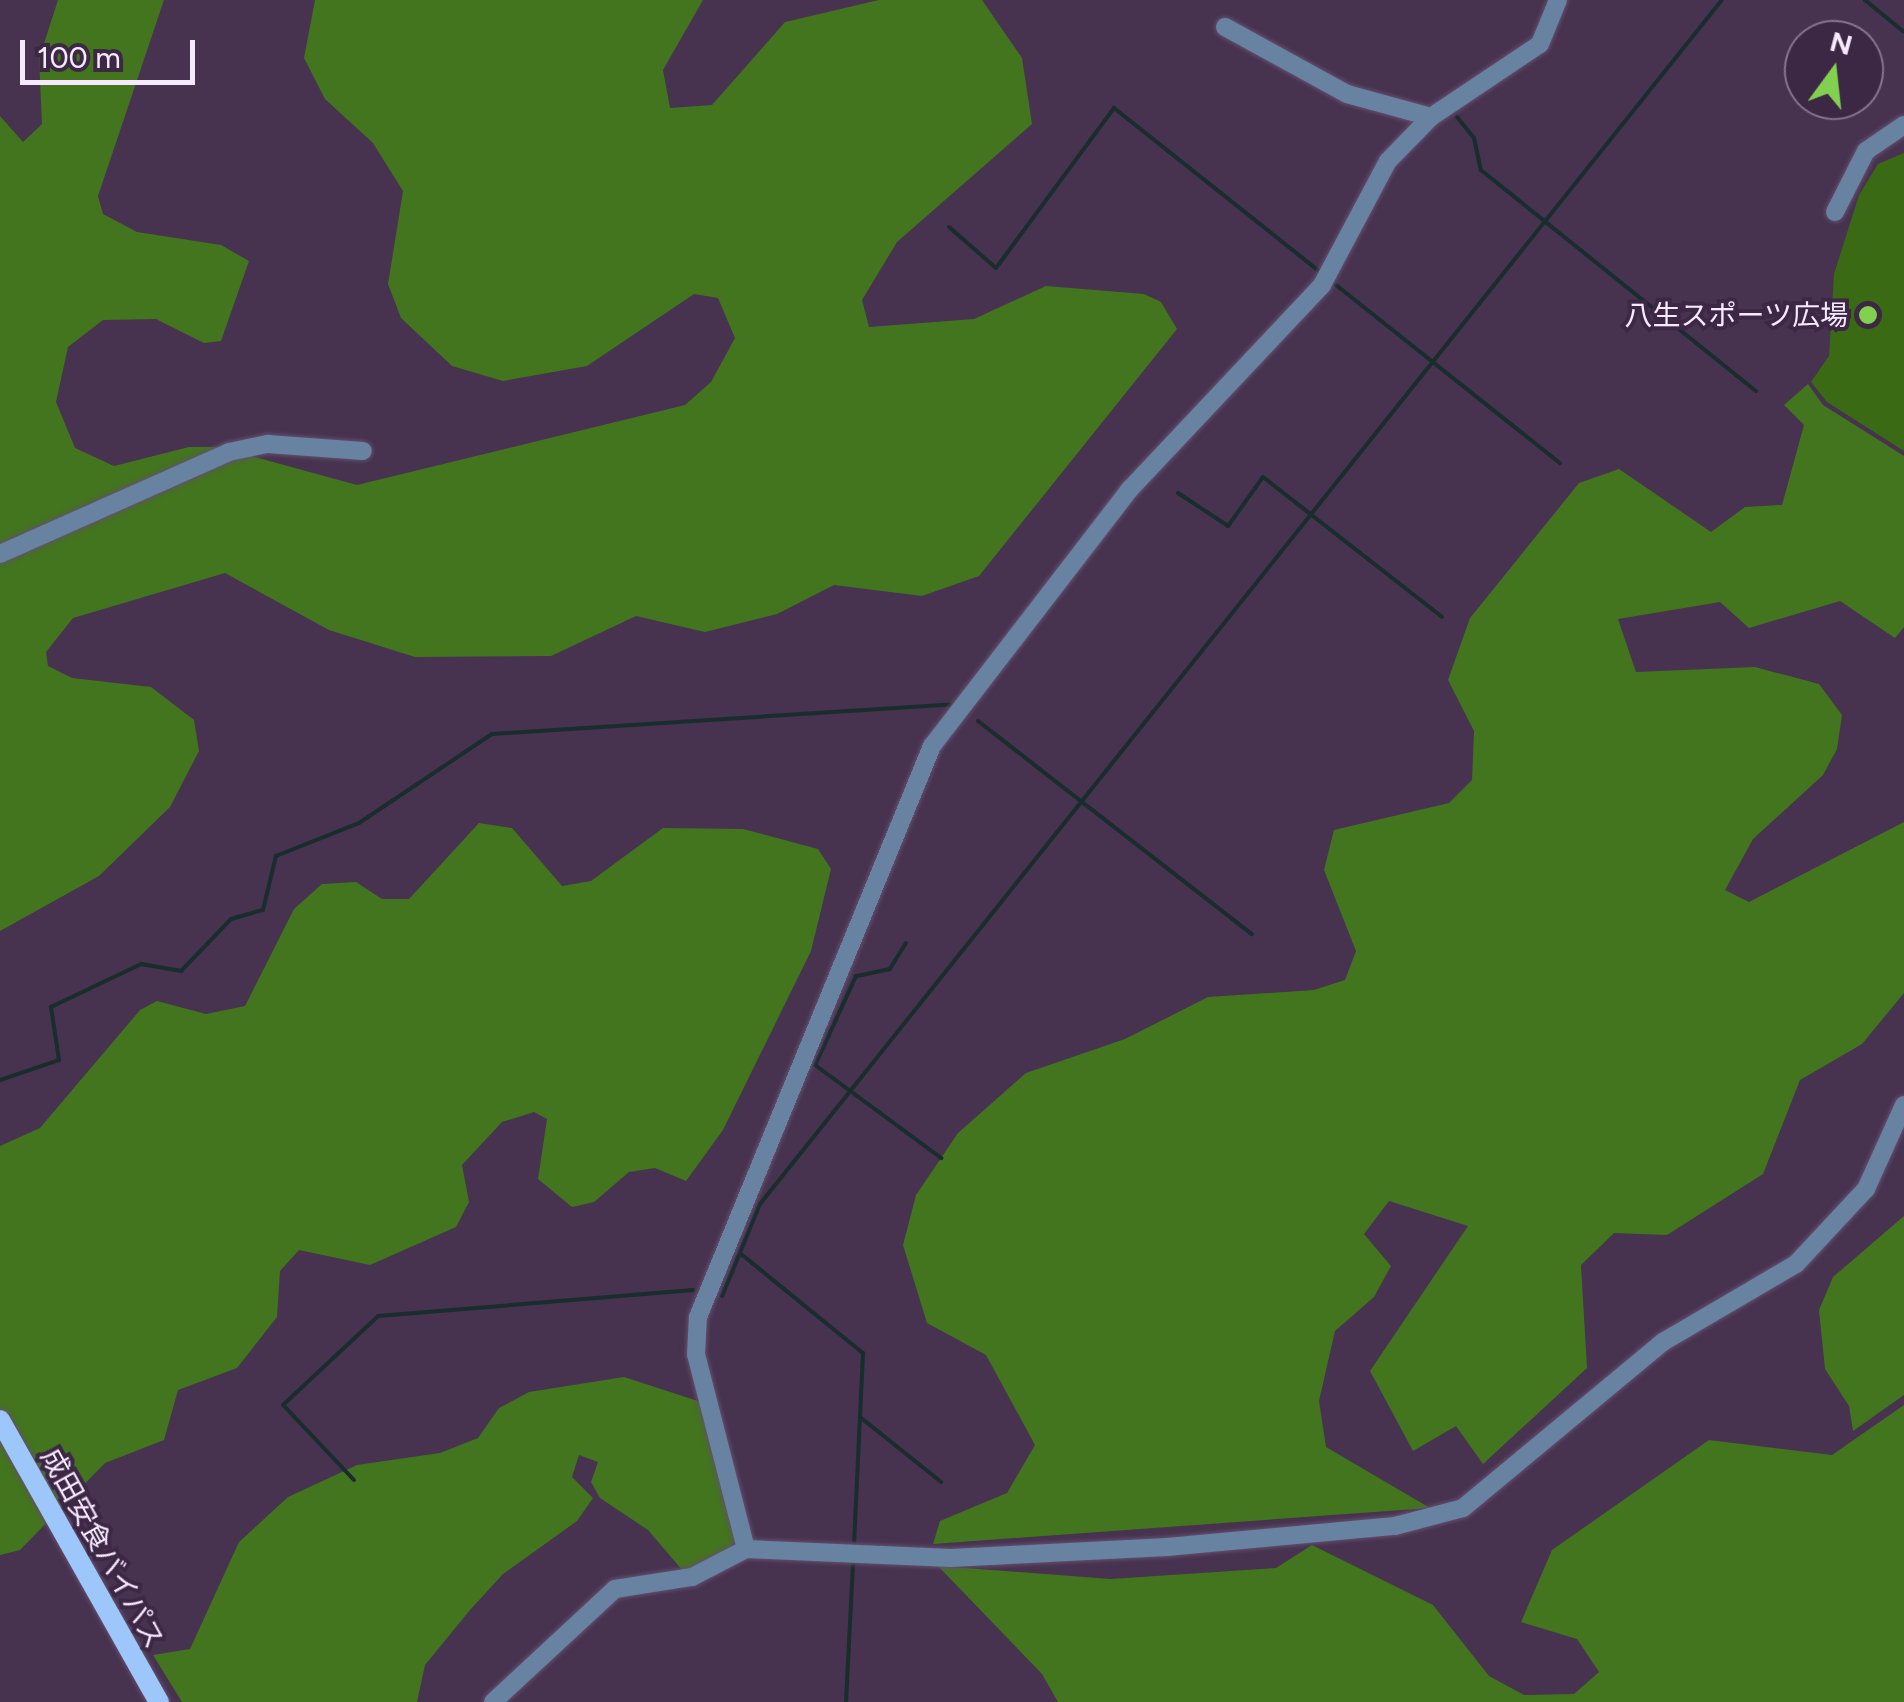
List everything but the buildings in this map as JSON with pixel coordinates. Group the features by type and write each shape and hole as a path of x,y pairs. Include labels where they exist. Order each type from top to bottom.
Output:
{"main road":[{"name":"成田安食バイパス","path":"0,1420 159,1702"}],"street":[{"path":"746,1549 696,1354 698,1317 922,766 1130,489 1322,285 1388,161 1431,116 1540,44 1558,0"},
{"path":"1225,27 1347,94 1431,116"},
{"path":"1835,212 1866,151 1904,126"},
{"path":"0,554 229,452 268,444 363,452"},
{"path":"493,1702 616,1589 692,1577 746,1549 1019,1555 1362,1530 1452,1512 1475,1503 1663,1342 1796,1264 1866,1189 1904,1105"}],"green space":[{"path":"58,0 164,0 98,196 103,214 137,232 221,245 249,261 221,341 204,343 156,319 103,320 68,347 56,402 75,448 114,466 189,447 219,447 357,485 685,405 711,382 735,338 718,298 694,294 587,366 503,381 452,366 401,318 388,284 403,191 373,143 325,99 304,58 315,0 703,0 663,70 670,108 712,105 785,22 879,0 982,0 1022,58 1032,124 897,242 862,300 869,327 974,319 1046,286 1144,294 1161,302 1177,329 979,576 922,596 834,585 777,614 705,632 636,616 551,656 415,657 329,630 225,573 73,618 46,652 48,666 72,678 151,687 194,720 199,751 170,807 99,876 0,931 0,116 23,142 42,124 39,59"},
{"name":"八生スポーツ広場","path":"1904,153 1904,451 1827,402 1811,382 1829,356 1834,274 1859,195 1878,164"},
{"path":"1808,384 1823,405 1904,456 1904,627 1895,638 1840,601 1749,628 1720,602 1618,619 1636,672 1755,667 1819,684 1842,715 1837,749 1823,775 1753,839 1725,890 1749,902 1904,822 1904,993 1862,1044 1800,1080 1763,1174 1667,1235 1614,1233 1581,1265 1587,1368 1483,1464 1456,1426 1413,1451 1370,1371 1468,1226 1389,1201 1364,1234 1391,1266 1374,1297 1335,1331 1319,1401 1326,1447 1430,1508 933,1544 940,1521 1007,1493 1035,1445 986,1355 927,1323 903,1245 916,1195 958,1133 1026,1073 1125,1039 1208,997 1314,990 1345,980 1356,951 1324,870 1334,830 1449,803 1472,780 1474,731 1448,680 1470,618 1579,483 1619,469 1711,532 1745,507 1782,505 1804,425 1784,405"},
{"path":"479,823 512,828 562,886 591,881 663,828 743,829 818,849 831,869 811,951 723,1130 686,1181 655,1168 629,1172 594,1202 572,1207 538,1179 547,1119 534,1112 502,1122 462,1165 469,1202 456,1227 370,1265 299,1250 280,1271 277,1317 237,1368 178,1390 164,1440 105,1463 20,1550 0,1555 0,1146 40,1128 140,1010 157,1001 206,1014 245,1006 294,909 322,884 356,882 382,899 409,899"},
{"path":"1904,1216 1904,1395 1853,1431 1849,1406 1825,1369 1819,1310 1833,1277"},
{"path":"624,1377 701,1402 738,1538 723,1558 683,1571 648,1530 600,1498 591,1482 598,1462 579,1455 572,1477 593,1498 577,1521 503,1574 470,1610 425,1665 417,1702 182,1702 153,1655 190,1649 239,1542 288,1497 357,1465 440,1453 478,1438 499,1408 529,1392"},
{"path":"1904,1405 1904,1702 1058,1702 1042,1674 938,1566 1111,1579 1276,1568 1312,1545 1433,1605 1489,1676 1524,1695 1574,1694 1599,1672 1577,1639 1521,1622 1552,1550 1709,1440 1832,1455"}],"waterway":[{"path":"722,1296 760,1204 1722,0"},
{"path":"1865,0 1904,32"},
{"path":"949,227 996,268 1114,108 1319,271"},
{"path":"1457,117 1474,138 1481,170 1756,391"},
{"path":"1336,285 1560,463"},
{"path":"1178,493 1228,526 1263,477 1442,617"},
{"path":"0,1080 59,1060 51,1007 141,964 181,971 231,919 263,910 276,856 359,823 492,734 950,704"},
{"path":"978,721 1252,934"},
{"path":"906,943 890,969 856,976 815,1065 941,1158"},
{"path":"741,1254 863,1353 854,1541"},
{"path":"354,1480 283,1405 378,1316 693,1290"},
{"path":"860,1417 941,1482"},
{"path":"846,1702 853,1565"}],"place":[{"name":"八生スポーツ広場","path":"1868,315"}]}
